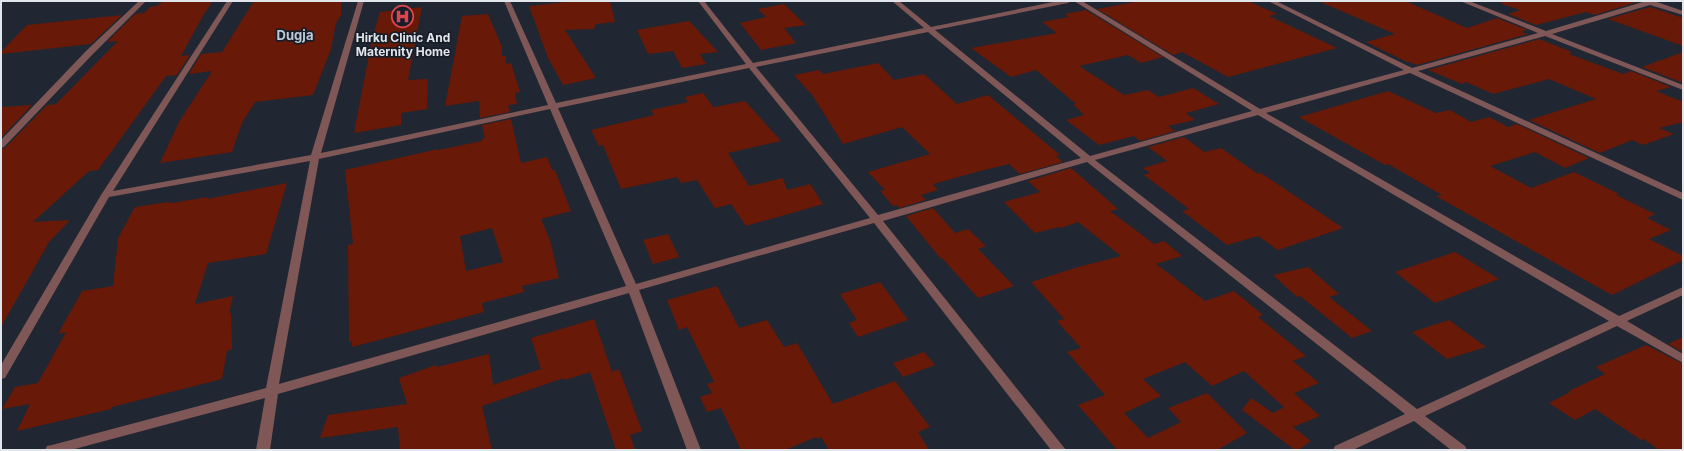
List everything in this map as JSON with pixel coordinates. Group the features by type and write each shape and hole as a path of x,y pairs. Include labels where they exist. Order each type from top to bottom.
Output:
{"street":[{"path":"3,141 89,53 143,1"},
{"path":"1,375 106,195 230,1"},
{"path":"263,450 272,391 315,157 361,1"},
{"path":"507,1 632,289 694,450"},
{"path":"701,1 751,66 877,220 1059,450"},
{"path":"895,1 1088,160 1460,450"},
{"path":"106,195 315,157 553,106 1068,1"},
{"path":"1077,1 1259,112 1683,359"},
{"path":"1271,1 1412,71 1683,197"},
{"path":"1463,1 1683,88"},
{"path":"52,450 272,391 1259,112 1412,71 1547,33 1651,1 1683,13"},
{"path":"1340,450 1683,291"}],"building":[{"path":"164,1 213,1 204,14 181,56 190,55 177,75 166,76 98,170 89,171 33,222 70,220 49,242 1,327 1,149 5,148 47,105 56,104 118,41 107,42 135,14 144,13 150,7 156,6"},
{"path":"254,1 341,1 341,15 336,23 331,49 313,95 255,102 242,123 232,152 160,163 179,122 212,71 189,74 201,54 222,52"},
{"path":"576,1 610,1 615,22 596,24 594,29 565,30 596,78 563,85 548,58 529,6"},
{"path":"1140,1 1248,1 1277,14 1269,16 1337,48 1228,77 1182,52 1173,55 1097,9"},
{"path":"1318,1 1405,1 1467,28 1497,18 1527,30 1521,32 1528,34 1417,65 1407,62 1366,42 1395,34"},
{"path":"1502,1 1637,2 1595,15 1586,12 1536,25 1508,14 1520,10 1502,4"},
{"path":"784,4 806,25 784,28 796,43 761,50 740,23 766,17 758,9"},
{"path":"422,7 408,80 428,79 427,109 401,113 401,125 354,133 372,39 380,12"},
{"path":"1650,7 1683,18 1683,46 1608,19"},
{"path":"1086,10 1163,57 1141,63 1128,55 1079,66 1124,95 1148,90 1159,97 1193,88 1219,104 1186,113 1195,120 1168,126 1175,131 1140,141 1134,136 1099,145 1066,120 1084,115 1073,104 1076,104 1036,70 1011,77 971,48 1057,33 1042,22 1069,17 1065,14"},
{"path":"488,14 502,47 502,56 506,56 506,64 511,63 520,92 515,93 517,104 508,105 510,112 480,118 479,101 445,106 462,16"},
{"path":"122,15 91,44 1,54 1,52 27,25"},
{"path":"689,21 718,52 700,54 706,64 682,68 673,51 648,54 637,30"},
{"path":"1539,39 1572,52 1569,54 1623,74 1631,71 1671,87 1656,91 1683,102 1683,122 1659,128 1674,134 1643,145 1632,140 1600,153 1529,120 1596,99 1549,79 1493,94 1466,82 1462,84 1428,70"},
{"path":"1683,52 1683,83 1642,67"},
{"path":"878,63 894,80 924,74 957,104 988,95 1060,155 1056,156 1063,162 1020,174 1009,164 980,171 933,184 938,190 921,195 926,200 899,208 897,205 893,206 880,191 885,190 868,172 930,154 902,127 843,144 813,96 794,75 819,70 823,74"},
{"path":"1388,91 1436,113 1450,110 1471,122 1489,117 1508,127 1517,124 1589,158 1565,168 1535,152 1490,166 1531,188 1574,172 1655,214 1647,218 1671,230 1649,239 1683,256 1683,260 1612,295 1436,196 1442,195 1388,164 1385,165 1299,117"},
{"path":"703,93 713,107 745,101 781,141 728,153 749,186 783,178 787,190 810,184 823,204 746,226 731,204 715,208 697,180 681,183 677,177 621,189 603,145 599,146 591,130 654,115 651,110 688,102 685,97"},
{"path":"32,105 1,138 1,107"},
{"path":"511,119 521,163 547,157 552,170 555,170 571,211 541,219 550,240 559,278 522,286 524,292 482,303 484,312 352,347 352,341 349,342 348,245 353,244 345,170 438,149 482,141 482,139 485,138 482,125","holes":["492,228 503,262 466,271 460,236"]},
{"path":"1184,137 1204,152 1221,148 1258,174 1261,173 1343,228 1278,250 1258,236 1227,245 1182,211 1189,209 1144,175 1150,173 1143,168 1167,161 1148,147"},
{"path":"1071,168 1118,209 1110,211 1154,244 1164,241 1182,256 1156,264 1205,301 1234,291 1263,315 1258,317 1306,356 1293,361 1319,383 1294,393 1320,416 1293,427 1311,441 1298,450 1295,450 1242,410 1251,398 1273,413 1284,407 1244,371 1212,386 1185,362 1143,379 1161,396 1124,413 1148,438 1181,422 1168,408 1207,393 1247,433 1217,450 1117,450 1078,405 1105,395 1067,352 1081,348 1057,321 1064,319 1031,282 1078,267 1121,256 1078,222 1061,228 1059,227 1035,233 1004,202 1040,192 1028,181"},
{"path":"287,183 266,254 208,263 195,304 233,296 229,313 231,313 232,349 227,351 222,379 112,407 111,409 17,431 30,404 2,409 15,387 38,383 66,332 58,334 82,291 113,286 118,238 135,207 208,197 207,199"},
{"path":"933,208 955,233 968,229 986,246 978,249 1014,286 978,298 942,258 941,259 906,216"},
{"path":"668,234 679,257 653,264 643,240"},
{"path":"1455,252 1499,279 1435,303 1395,272"},
{"path":"1308,267 1339,294 1329,297 1372,331 1352,338 1300,296 1297,297 1273,275"},
{"path":"880,282 908,320 858,337 849,323 857,320 840,294"},
{"path":"717,286 739,328 767,320 784,347 797,343 833,404 895,381 930,427 918,432 929,450 829,450 821,437 817,439 816,437 785,450 741,450 721,408 707,412 700,397 712,393 707,384 714,382 687,327 679,330 667,300"},
{"path":"594,319 612,372 619,369 642,431 630,435 635,450 616,450 590,372 565,380 564,378 482,406 492,450 400,450 398,427 320,438 328,415 407,404 399,378 436,365 437,367 489,354 493,385 541,369 531,338"},
{"path":"1449,320 1486,347 1447,359 1412,332"},
{"path":"1683,337 1683,352 1668,344"},
{"path":"1646,345 1683,364 1683,450 1659,450 1644,439 1641,440 1595,409 1575,420 1549,403 1570,392 1569,391 1605,374 1596,367"},
{"path":"924,352 935,365 903,377 893,363"}],"place":[{"name":"Hirku Clinic And Maternity Home","path":"403,17"}],"district":[{"name":"Dugja","path":"295,35"}]}
